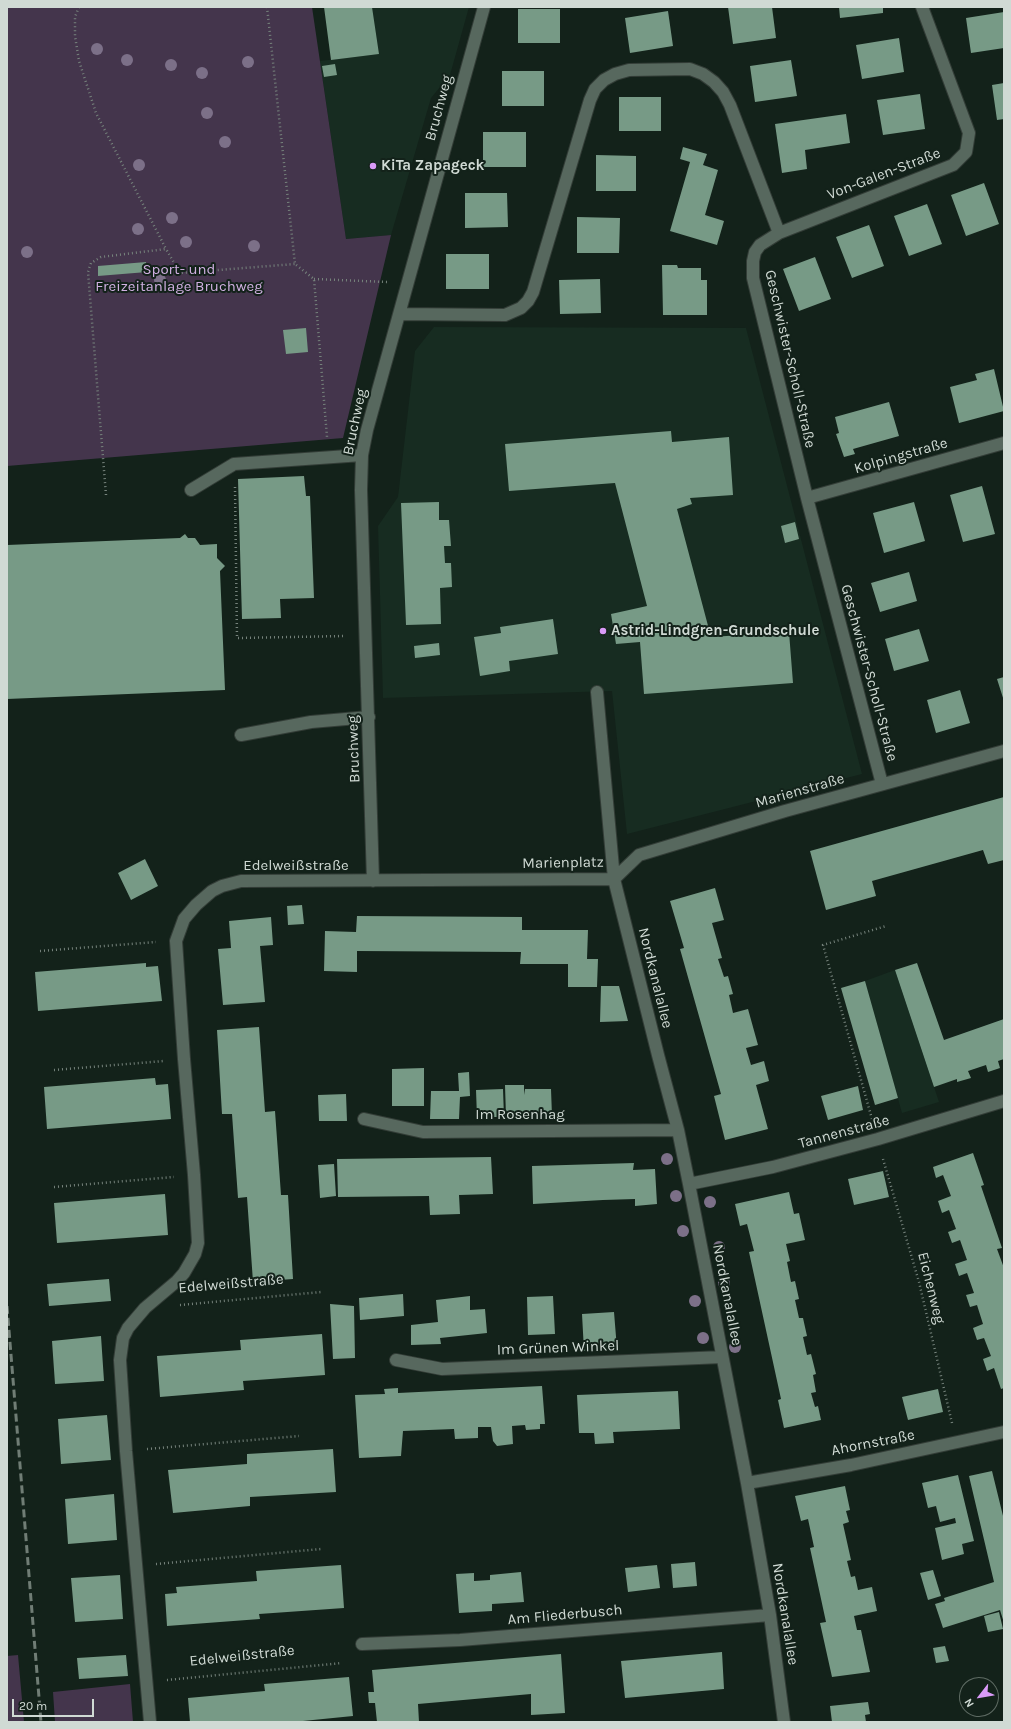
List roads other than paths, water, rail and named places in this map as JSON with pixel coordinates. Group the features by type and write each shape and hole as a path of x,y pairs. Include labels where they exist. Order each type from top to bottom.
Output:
{"street":[{"name":"Bruchweg","path":"373,882 361,490 362,455 367,430 484,7"},
{"name":"Von-Galen-Straße","path":"779,232 953,165 966,152 969,133 922,7"},
{"path":"399,314 505,315 517,310 528,301 533,292 590,100 595,89 604,80 615,74 629,70 690,69 702,74 714,82 723,92 730,105 779,232"},
{"name":"Geschwister-Scholl-Straße","path":"779,232 760,245 755,252 752,270 807,498 882,784"},
{"name":"Kolpingstraße","path":"807,498 1004,444"},
{"path":"191,490 234,464 362,455"},
{"name":"Marienplatz","path":"373,882 614,878 597,692"},
{"path":"241,735 316,721 369,717"},
{"name":"Marienstraße","path":"614,878 639,855 882,784 1004,751"},
{"name":"Nordkanalallee","path":"614,878 678,1130 690,1184 747,1483 770,1615 784,1722"},
{"name":"Edelweißstraße","path":"150,1722 126,1451 120,1360 121,1348 128,1328 145,1308 177,1281 184,1273 195,1254 198,1243 198,1225 176,941 184,919 196,905 212,891 231,883 259,880 373,882"},
{"name":"Tannenstraße","path":"690,1184 774,1167 878,1139 1004,1101"},
{"name":"Im Rosenhag","path":"364,1119 423,1132 678,1130"},
{"name":"Im Grünen Winkel","path":"396,1360 442,1369 722,1357"},
{"name":"Ahornstraße","path":"747,1483 851,1465 1004,1432"},
{"name":"Am Fliederbusch","path":"362,1644 460,1640 770,1615"}],"railway":[{"path":"7,1306 41,1722"}],"place":[{"name":"KiTa Zapageck","path":"373,166"},
{"name":"Astrid-Lindgren-Grundschule","path":"603,631"}],"park label":[{"name":"Sport- und Freizeitanlage Bruchweg","path":"179,278"}]}
